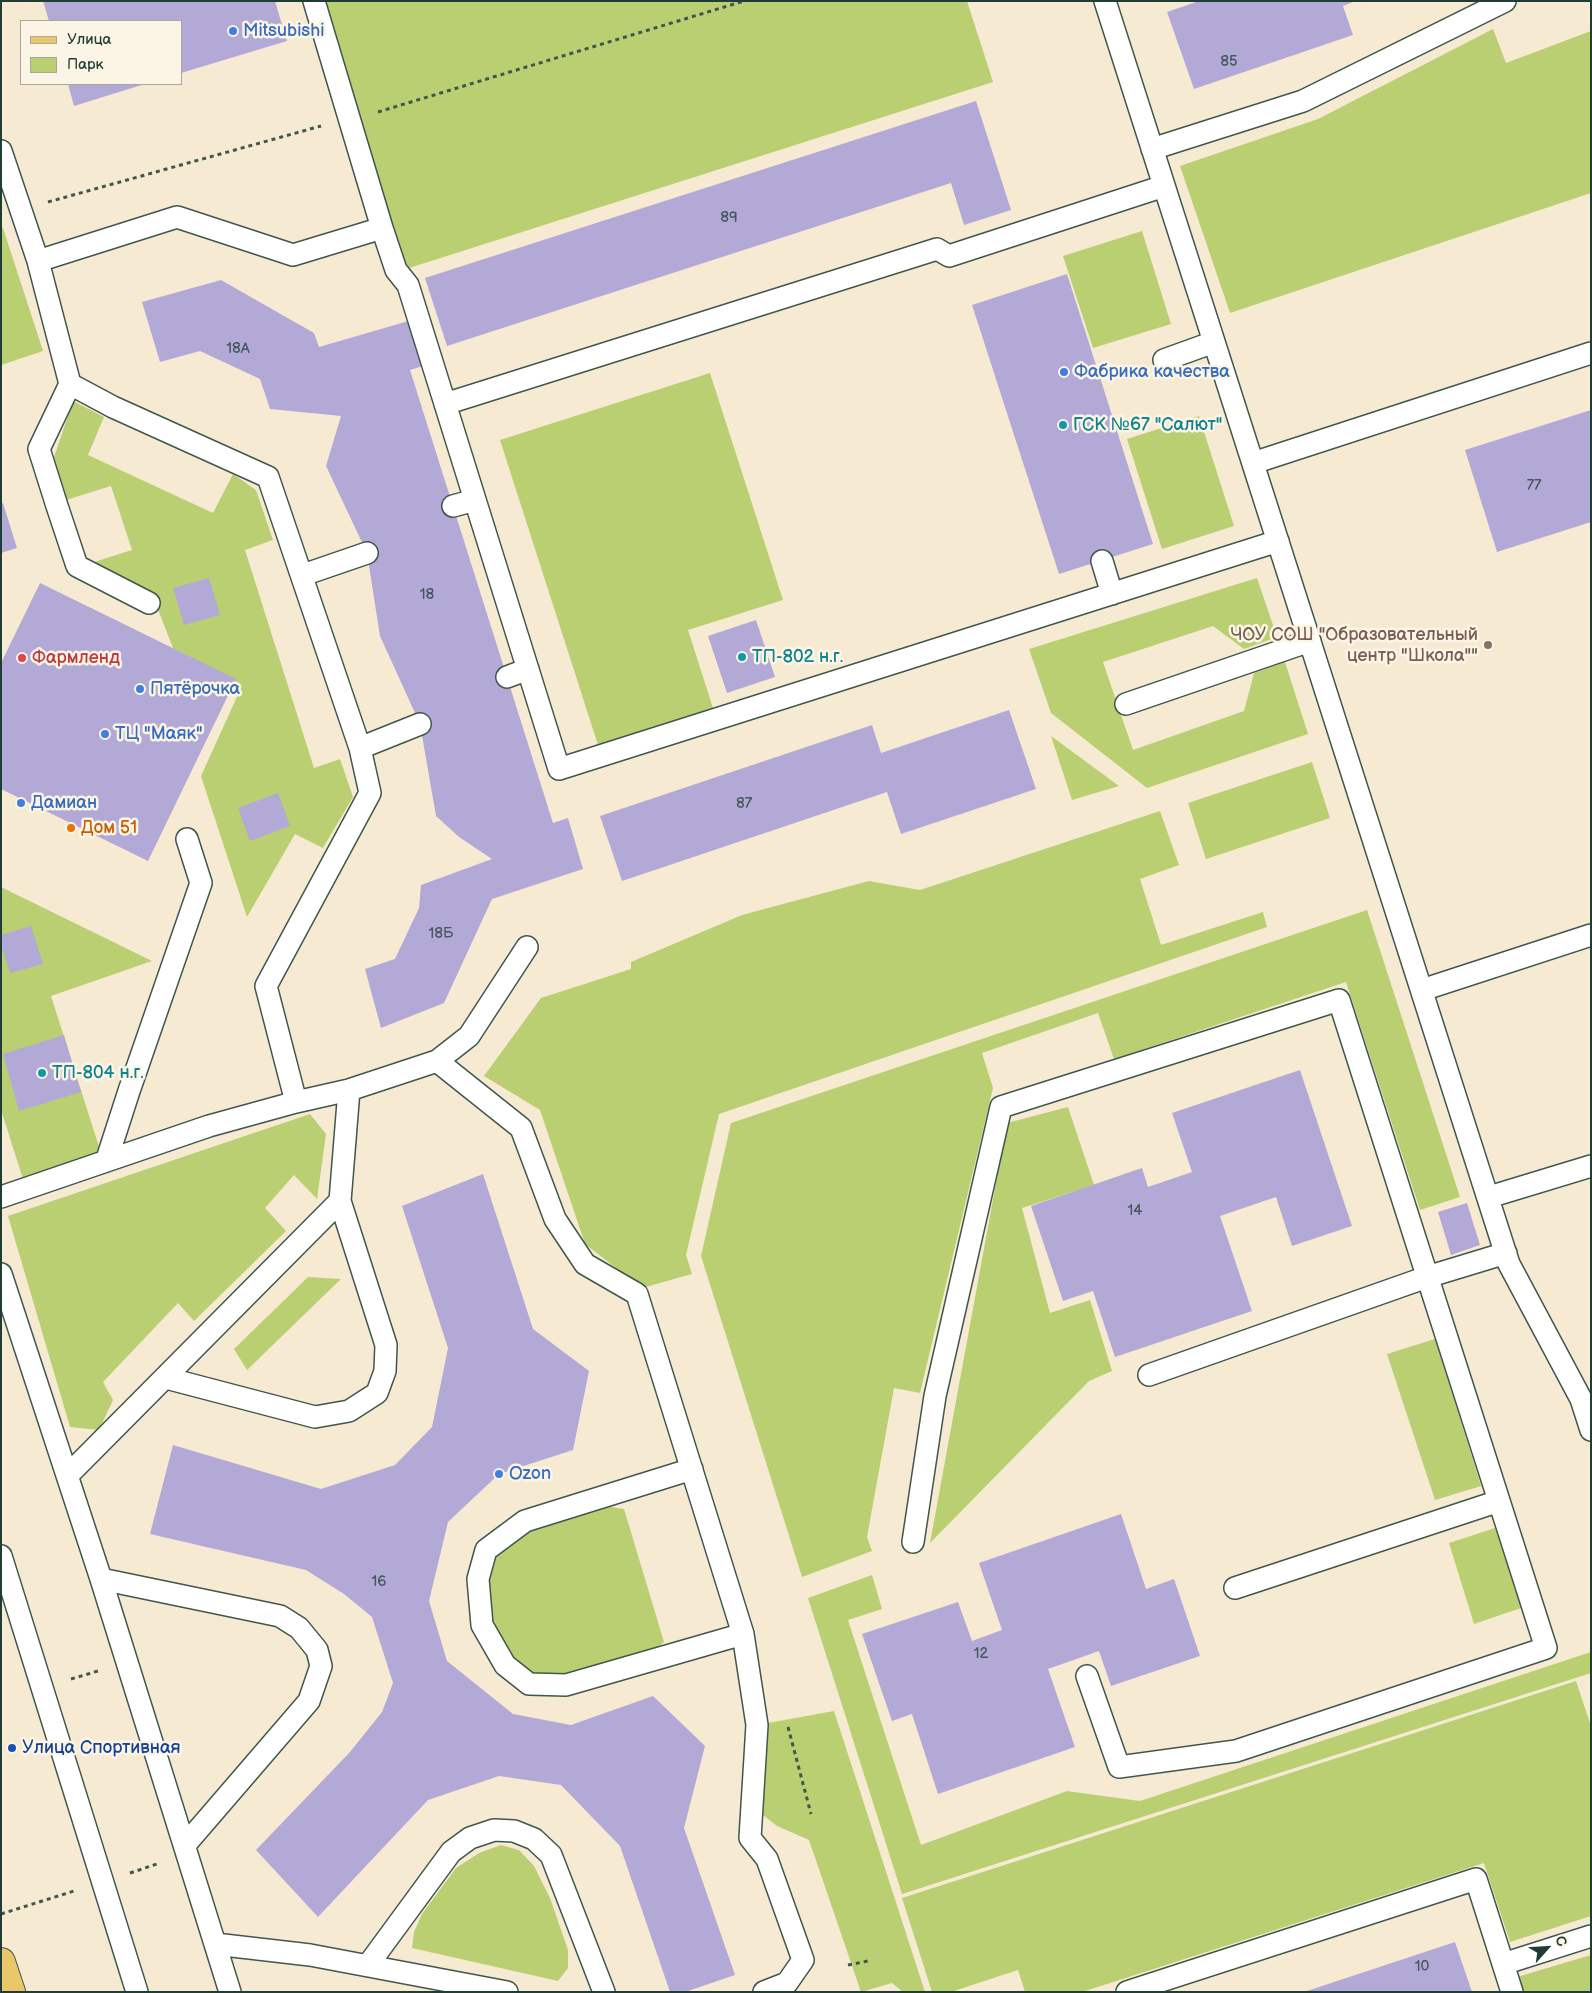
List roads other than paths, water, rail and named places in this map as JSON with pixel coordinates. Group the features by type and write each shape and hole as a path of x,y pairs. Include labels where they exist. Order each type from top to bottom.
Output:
{"main road":[{"path":"1,1962 11,1992"}],"lane":[{"path":"314,1 382,228 396,270 408,285 559,769 1278,541"},
{"path":"1105,1 1509,1264 1581,1399 1591,1430"},
{"path":"1152,149 1302,101 1505,1"},
{"path":"1,151 38,261 70,384 39,449 72,554 77,566 148,603"},
{"path":"445,404 937,249 949,256 1164,186"},
{"path":"38,261 177,217 293,255 382,228"},
{"path":"1164,360 1214,342"},
{"path":"1253,464 1591,353"},
{"path":"70,384 113,407 268,477 303,575 360,748 370,793 266,986 296,1102"},
{"path":"453,506 475,500"},
{"path":"303,575 368,553"},
{"path":"1102,561 1112,594"},
{"path":"1126,704 1310,641"},
{"path":"507,677 528,669"},
{"path":"360,748 420,724"},
{"path":"107,1159 128,1091 202,883 187,839"},
{"path":"1422,990 1591,935"},
{"path":"1,1197 107,1159 209,1126 296,1102 349,1090 437,1061 469,1036 527,948"},
{"path":"913,1542 935,1396 1001,1107 1339,1000 1546,1648 1236,1751 1119,1768 1086,1676"},
{"path":"437,1061 521,1128 555,1219 585,1264 636,1294 743,1634 757,1725 750,1838 767,1858 802,1960 787,1983 764,1992"},
{"path":"166,1378 315,1417 349,1412 377,1393 386,1371 386,1346 340,1201 349,1090"},
{"path":"1488,1197 1591,1166"},
{"path":"68,1475 340,1201"},
{"path":"1149,1375 1427,1277 1506,1253"},
{"path":"1,1274 101,1578 230,1992"},
{"path":"692,1469 525,1521 486,1550 478,1579 482,1625 506,1665 529,1684 566,1685 743,1634"},
{"path":"1236,1588 1499,1501"},
{"path":"1,1556 137,1992"},
{"path":"101,1578 280,1616 299,1628 317,1650 321,1666 309,1701 185,1845"},
{"path":"368,1965 451,1852 470,1838 494,1830 514,1831 534,1839 551,1855 604,1992"},
{"path":"1127,1992 1476,1879 1512,1992"},
{"path":"1503,1964 1591,1936"},
{"path":"216,1944 310,1955 507,1992"}],"place":[{"name":"Mitsubishi","path":"233,31"},
{"name":"Фабрика качества","path":"1064,372"},
{"name":"ГСК №67 \"Салют\"","path":"1063,425"},
{"name":"ЧОУ СОШ \"Образовательный центр \"Школа\"\"","path":"1488,645"},
{"name":"ТП-802 н.г.","path":"742,657"},
{"name":"Фармленд","path":"22,658"},
{"name":"Пятёрочка","path":"140,689"},
{"name":"ТЦ \"Маяк\"","path":"105,734"},
{"name":"Дамиан","path":"21,803"},
{"name":"Дом 51","path":"71,828"},
{"name":"ТП-804 н.г.","path":"42,1073"},
{"name":"Ozon","path":"499,1474"},
{"name":"Улица Спортивная","path":"12,1748"}]}
